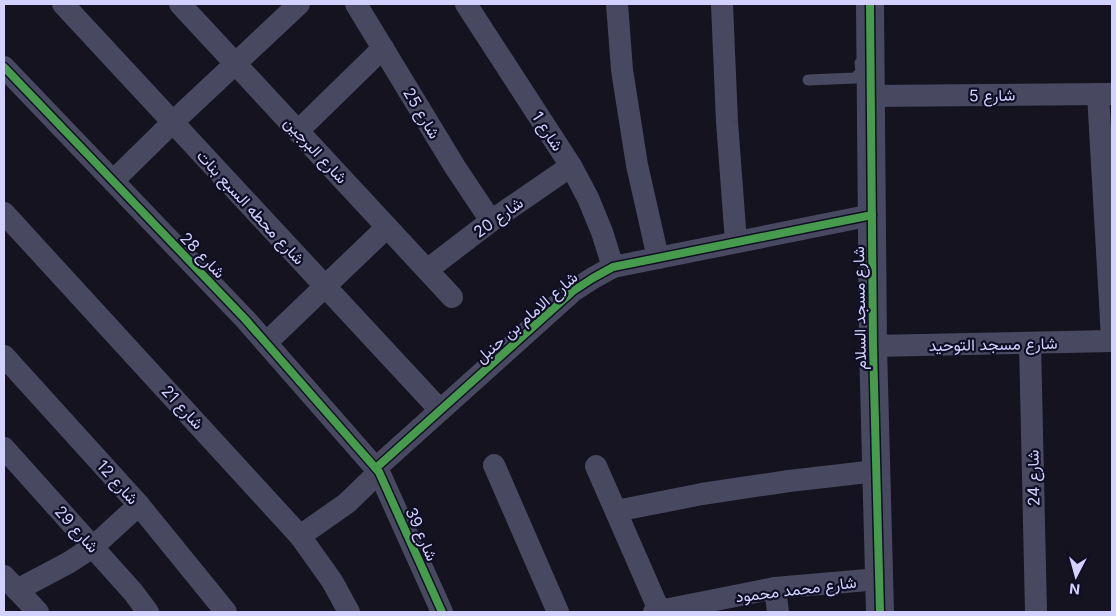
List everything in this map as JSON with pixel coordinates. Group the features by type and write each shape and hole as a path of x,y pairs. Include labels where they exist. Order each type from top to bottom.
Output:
{"street":[{"name":"شارع محطه السبع بنات","path":"63,4 440,410"},
{"name":"شارع البرجين","path":"180,4 452,297"},
{"path":"113,181 299,4"},
{"name":"شارع 25","path":"356,4 455,167 491,222"},
{"name":"شارع 1","path":"466,4 571,166 588,198 614,267"},
{"path":"617,4 622,70 637,165 658,258"},
{"path":"722,4 727,122 736,242"},
{"name":"شارع مسجد السلام","path":"870,4 873,346 880,612"},
{"path":"298,131 383,48"},
{"name":"شارع 28","path":"4,67 245,319 377,470"},
{"path":"1105,94 1112,340"},
{"name":"شارع 5","path":"871,96 1105,94"},
{"name":"شارع 20","path":"427,270 571,166"},
{"name":"شارع 21","path":"4,213 300,536 332,581 349,612"},
{"name":"شارع الامام بن حنبل","path":"300,536 347,503 377,470 440,410 573,291 593,278 614,267 872,215"},
{"path":"266,343 387,227"},
{"name":"شارع مسجد التوحيد","path":"873,346 1112,340"},
{"name":"شارع 24","path":"1030,343 1036,612"},
{"name":"شارع 12","path":"4,356 139,505 226,612"},
{"name":"شارع 29","path":"4,448 93,547 148,612"},
{"path":"494,465 558,612"},
{"path":"596,466 657,611"},
{"name":"شارع 39","path":"377,470 442,612"},
{"path":"616,511 712,492 876,471"},
{"path":"38,612 11,583 51,573 93,547 139,505"},
{"name":"شارع محمد محمود","path":"657,611 775,588 879,579"},
{"path":"775,588 778,612"}],"lane":[{"path":"808,80 847,79 858,76 861,72 860,4"}],"cycle path":[{"path":"870,4 873,346 880,612"},
{"path":"4,67 245,319 379,472 442,612"},
{"path":"376,468 573,291 613,267 872,215"}]}
